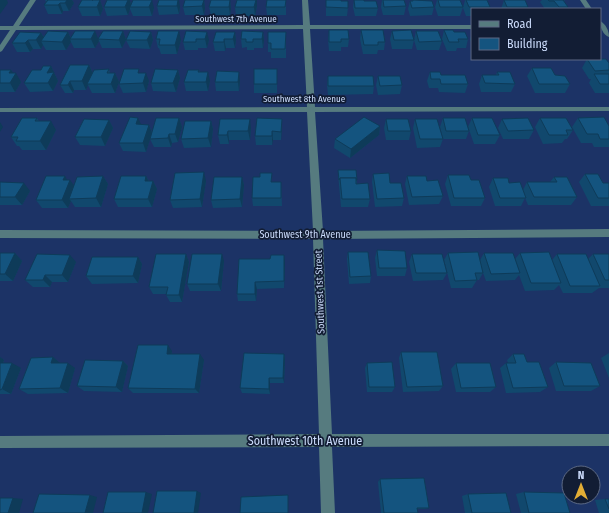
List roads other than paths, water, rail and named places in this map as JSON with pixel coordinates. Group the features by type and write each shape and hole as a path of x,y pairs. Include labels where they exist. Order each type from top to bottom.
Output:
{"street":[{"path":"0,50 33,0"},
{"name":"Southwest 1st Street","path":"305,0 318,235 324,441 328,513"},
{"path":"603,26 609,35"},
{"name":"Southwest 7th Avenue","path":"0,28 471,27"},
{"name":"Southwest 8th Avenue","path":"0,110 609,109"},
{"name":"Southwest 9th Avenue","path":"0,234 318,235 609,233"},
{"name":"Southwest 10th Avenue","path":"0,442 609,440"}]}
